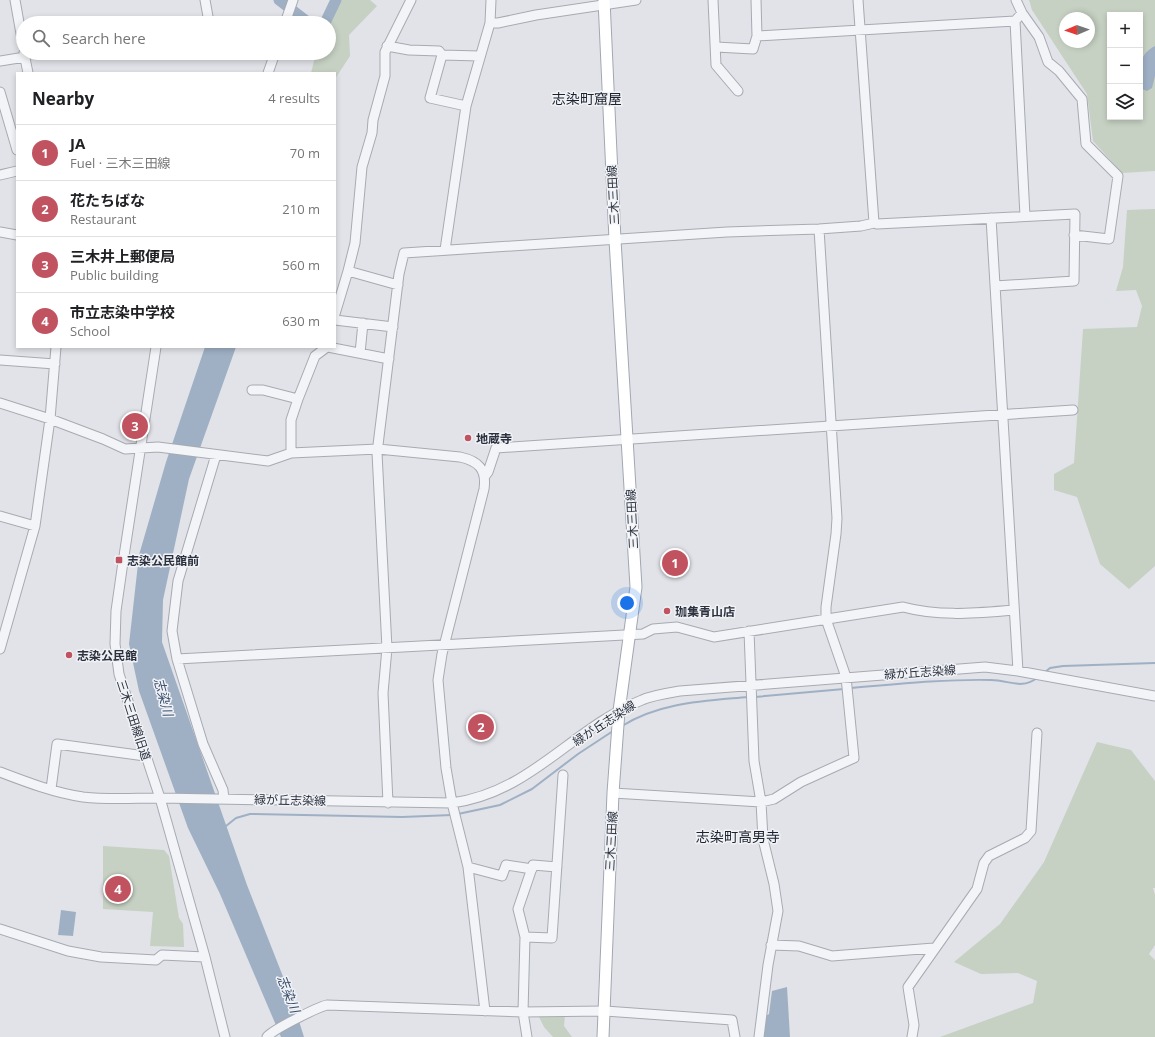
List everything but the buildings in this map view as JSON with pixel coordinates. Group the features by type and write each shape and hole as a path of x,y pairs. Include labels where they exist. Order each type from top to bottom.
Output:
{"main road":[{"name":"三木三田線","path":"603,1037 613,793 619,711 636,587 615,240 604,3"}],"street":[{"path":"15,0 18,16"},
{"path":"205,0 208,16"},
{"path":"287,16 293,0"},
{"path":"336,311 348,271 354,243 362,167 385,76 385,52 411,0"},
{"path":"445,250 466,106 479,56 490,23 491,0"},
{"path":"490,23 498,24 536,15 604,3 636,0"},
{"path":"712,0 716,65 738,91"},
{"path":"716,47 753,49 757,36 756,0"},
{"path":"858,0 874,223"},
{"path":"1016,0 1022,13 1039,37 1048,62 1059,71 1082,98 1086,144 1118,176 1109,239 1074,235"},
{"path":"1022,13 1015,21 1025,216"},
{"path":"757,36 1015,21"},
{"path":"387,46 409,50 439,51 442,55 479,56"},
{"path":"442,55 430,98 466,106"},
{"path":"0,61 16,57"},
{"path":"26,60 28,72"},
{"path":"268,72 273,60"},
{"path":"0,92 16,147"},
{"path":"0,175 16,171"},
{"path":"388,803 383,692 388,648 378,449 398,285 404,253 720,233 819,229 861,226 874,223 1075,214 1074,281 995,286"},
{"path":"991,218 1018,671"},
{"path":"613,793 761,802 774,799 801,782 854,758 846,677 826,619 826,607 837,518 830,425 819,229"},
{"path":"0,232 16,235"},
{"path":"348,271 398,285"},
{"path":"336,320 393,327"},
{"path":"360,353 363,323"},
{"path":"0,649 35,526 50,419 56,364 56,348"},
{"name":"三木三田線旧道","path":"156,348 142,448 119,590 115,644 119,674 160,798 205,957 225,1037"},
{"path":"291,453 290,420 315,356 327,348"},
{"path":"333,348 389,359"},
{"path":"0,360 56,364"},
{"path":"252,390 263,390 298,399"},
{"path":"0,403 50,419 125,449 158,447 216,456 268,461 291,453 378,449 460,457 472,460 479,466 485,476"},
{"path":"485,1011 468,867 452,803 446,768 438,680 445,644 484,489 485,476 488,472 496,448 627,438 1074,410"},
{"path":"216,456 178,581 172,631 177,659 203,744 223,790 224,799"},
{"path":"0,516 35,526"},
{"path":"177,659 643,634 653,629 666,627 677,627 714,637 903,607 924,613 967,614 1014,610"},
{"path":"749,631 754,762 761,802 763,839 774,884 778,911 771,945 759,1037"},
{"name":"緑が丘志染線","path":"0,772 51,789 90,797 113,799 160,798 452,803 469,801 498,791 542,766 598,724 619,711 643,699 680,691 750,684 985,667 1036,674 1155,696"},
{"path":"912,1037 914,1025 908,987 977,889 984,864 989,856 1025,838 1031,831 1037,733"},
{"path":"51,789 58,744 145,756"},
{"path":"525,937 552,938 563,775"},
{"path":"468,867 502,876 506,865 532,869"},
{"path":"528,1037 523,1012 525,937 518,909 533,865 557,867"},
{"path":"0,929 68,951 100,957 156,960 162,955 205,957"},
{"path":"771,945 799,946 832,956 934,948"},
{"path":"269,1034 320,1006 327,1005 523,1012 605,1011 732,1020 735,1037"}],"green space":[{"path":"338,0 370,0 377,6 349,35 350,56 336,77 336,72 311,72 314,60 336,60 336,16 331,16"},
{"path":"1029,0 1155,0 1155,171 1122,173 1093,141 1087,94 1032,10"},
{"path":"1155,209 1155,566 1129,589 1100,564 1077,497 1054,490 1054,474 1074,463 1083,329 1137,327 1142,306 1136,290 1116,291 1123,267 1127,210"},
{"path":"1097,742 1131,750 1155,781 1155,888 1153,888 1155,895 1155,945 1149,954 1155,960 1155,1037 940,1037 1033,1003 1037,981 1018,973 981,974 954,962 1000,924 1044,862"},
{"path":"103,846 164,850 169,856 179,918 183,924 184,947 150,946 153,912 103,909"},
{"path":"538,1015 565,1015 564,1026 572,1037 553,1037 544,1027"}],"water":[{"path":"1155,46 1155,76 1152,88 1147,91 1143,89 1143,57"},
{"path":"205,348 236,348 189,479 163,600 162,642 247,885 293,1002 304,1037 281,1037 220,894 188,828 139,691 129,644 139,555 166,462"},
{"path":"61,910 76,912 73,936 58,935"},
{"path":"787,987 790,1037 763,1037 764,1017 769,1014 772,991"}],"waterway":[{"path":"279,0 300,16"},
{"name":"志染川","path":"328,16 336,0"},
{"path":"1044,673 1050,668 1063,666 1155,663"},
{"path":"850,688 956,680 997,680 1020,684 1031,682 1037,678"},
{"path":"755,697 844,689"},
{"path":"622,726 637,718 667,707 748,697"},
{"path":"458,814 500,805 532,789 578,754 613,731"},
{"path":"226,826 236,818 250,814 402,817 452,815"}],"place":[{"name":"三木井上郵便局","path":"135,426"},
{"name":"地蔵寺","path":"468,438"},
{"name":"志染公民館前","path":"119,560"},
{"name":"JA","path":"675,563"},
{"name":"珈集青山店","path":"667,611"},
{"name":"志染公民館","path":"69,655"},
{"name":"花たちばな","path":"481,727"},
{"name":"市立志染中学校","path":"118,889"}],"district":[{"name":"志染町窟屋","path":"587,98"},
{"name":"志染町高男寺","path":"738,836"}]}
